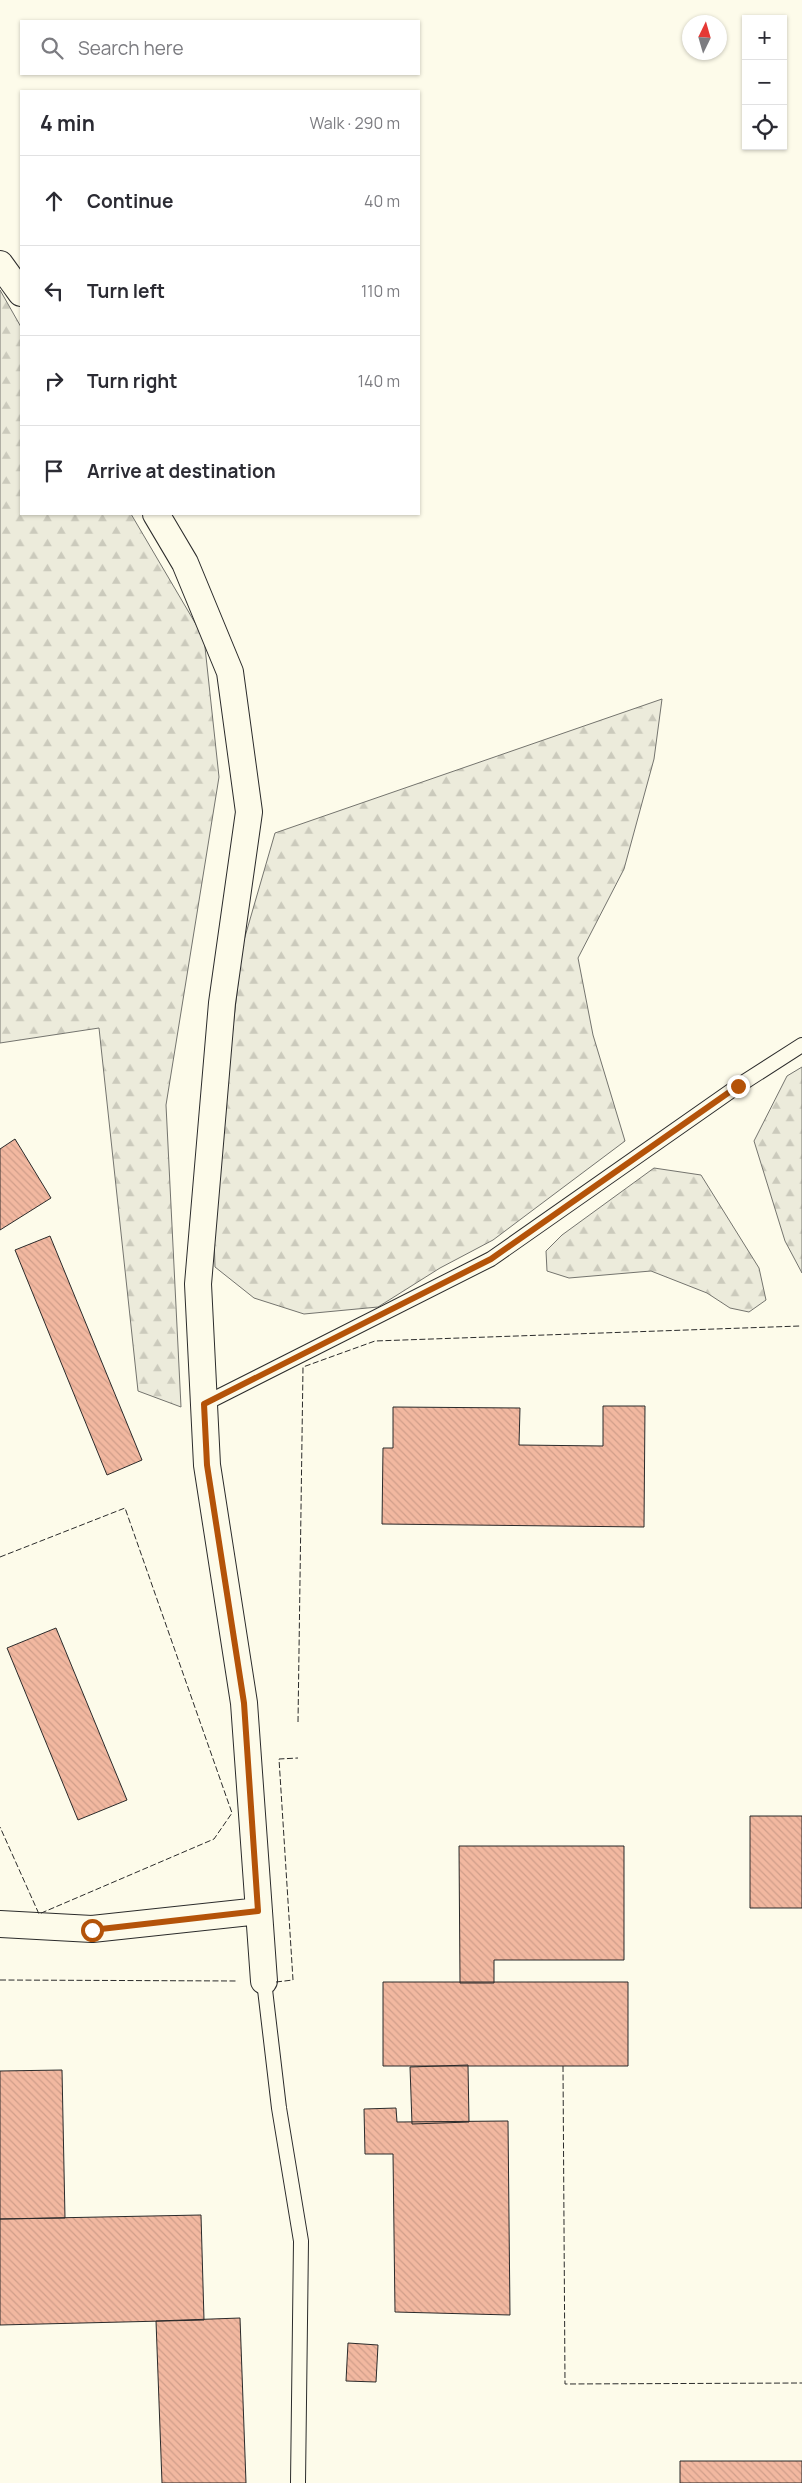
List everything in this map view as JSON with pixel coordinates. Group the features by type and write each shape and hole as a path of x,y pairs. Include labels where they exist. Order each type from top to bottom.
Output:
{"street":[{"path":"0,264 20,292"},
{"path":"157,515 185,563 230,672 249,812 222,1003 198,1284 207,1465 244,1703 264,1981"},
{"path":"0,1924 92,1930 258,1911"}],"lane":[{"path":"204,1404 491,1259 738,1086 802,1045"},
{"path":"264,1981 279,2108 301,2241 298,2483"}],"green space":[{"path":"0,290 20,325 20,515 132,515 204,638 219,777 166,1105 181,1407 138,1391 99,1028 0,1043"},
{"path":"662,699 654,759 624,869 578,958 593,1035 625,1141 493,1240 440,1268 378,1307 304,1314 254,1298 215,1267 213,1206 242,947 275,833"},
{"path":"802,1067 802,1273 785,1241 754,1141 787,1076"},
{"path":"654,1168 701,1175 759,1268 766,1300 749,1312 730,1308 707,1293 651,1271 569,1278 547,1271 546,1251 562,1235"}],"building":[{"path":"15,1139 51,1198 0,1230 0,1149"},
{"path":"50,1236 142,1460 107,1475 15,1250"},
{"path":"603,1406 645,1406 644,1527 382,1524 383,1448 393,1448 393,1407 520,1408 519,1445 603,1446"},
{"path":"56,1628 127,1800 78,1820 7,1648"},
{"path":"750,1816 802,1816 802,1908 750,1908"},
{"path":"459,1846 624,1846 624,1960 494,1960 494,1983 460,1983"},
{"path":"383,1982 628,1982 628,2066 383,2066"},
{"path":"468,2065 469,2122 412,2124 410,2067"},
{"path":"62,2070 65,2218 0,2219 0,2071"},
{"path":"396,2108 397,2122 508,2121 510,2315 395,2312 393,2154 365,2154 364,2109"},
{"path":"201,2215 204,2320 0,2325 0,2219"},
{"path":"240,2318 246,2483 162,2483 156,2321"},
{"path":"348,2343 378,2345 376,2382 346,2381"},
{"path":"680,2461 802,2461 802,2483 680,2483"}],"fence":[{"path":"298,1722 303,1367 375,1341 800,1326"},
{"path":"0,1557 125,1508 232,1813 214,1839 39,1914 0,1827"},
{"path":"276,1982 293,1980 279,1759 298,1758"},
{"path":"0,1980 238,1981"},
{"path":"563,2066 565,2384 802,2383"}],"route":[{"path":"92,1930 258,1911 244,1703 207,1465 204,1404 491,1259 738,1086"}]}
